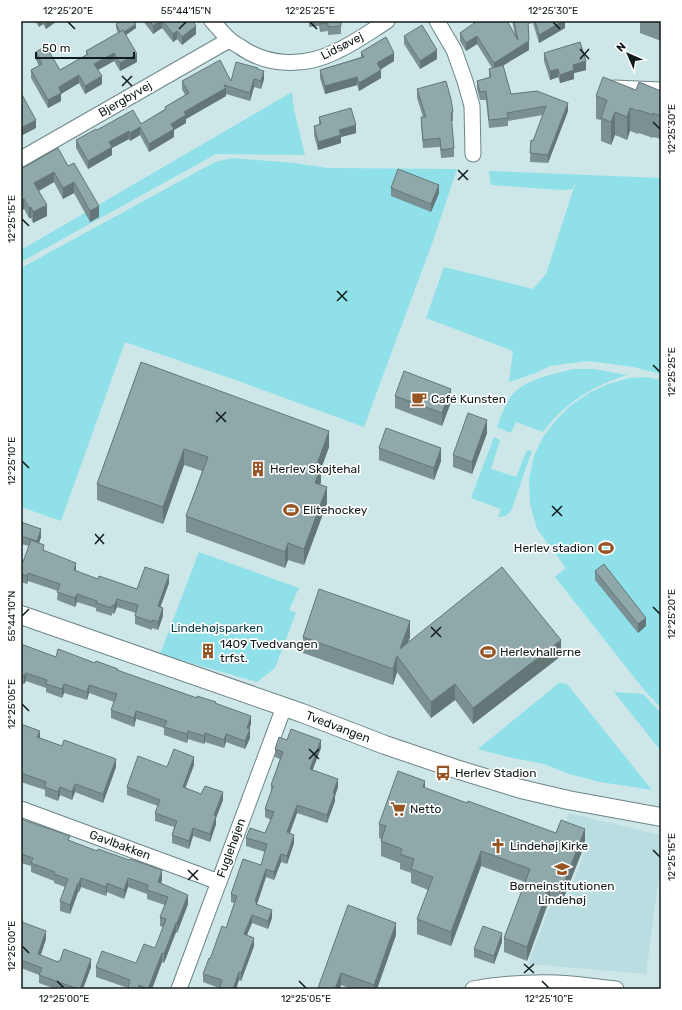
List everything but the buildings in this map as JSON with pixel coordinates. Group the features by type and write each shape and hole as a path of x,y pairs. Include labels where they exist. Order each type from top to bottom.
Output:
{"street":[{"name":"Lidsøvej","path":"212,21 229,40 246,52 266,60 286,63 298,63 318,59 337,52 387,21"},
{"path":"437,21 454,50 472,106 473,154"},
{"name":"Bjergbyvej","path":"21,159 229,40"},
{"path":"607,88 661,90"},
{"name":"Tvedvangen","path":"21,615 456,769 521,789 568,800 661,817"},
{"name":"Fuglehøjen","path":"179,989 284,707"},
{"name":"Gavlbakken","path":"21,809 218,882"},
{"path":"473,989 494,985 559,983 616,989"}],"shaded area":[{"path":"568,813 661,835 661,861 646,974 528,964 552,901 565,906 588,842 564,832"}],"green space":[{"path":"292,92 294,110 305,155 216,154 21,262 21,250"},
{"path":"232,158 294,163 328,168 457,169 434,238 364,427 244,383 125,342 61,521 21,507 21,268 215,162"},
{"path":"489,171 661,178 661,374 633,367 588,361 550,366 536,373 509,382 513,351 426,318 444,267 533,289 546,274 576,181 572,189 562,190 491,185"},
{"path":"574,369 593,369 627,375 603,384 580,397 560,413 543,432 516,422 511,433 497,427 508,401 520,388 537,379"},
{"name":"Herlev stadion","path":"646,377 661,380 661,708 645,691 555,577 566,568 537,529 530,504 529,479 534,456 543,437 556,420 571,405 591,392 608,384 629,378"},
{"path":"494,437 500,440 491,469 516,477 527,450 532,451 511,511 505,516 500,517 498,517 501,509 471,498"},
{"name":"Lindehøjsparken","path":"199,552 299,588 289,610 296,613 275,668 257,682 160,654"},
{"path":"559,683 567,684 652,790 600,782 569,774 544,764 478,749"},
{"path":"614,692 643,694 661,713 661,751"}],"place":[{"name":"Café Kunsten","path":"419,399"},
{"name":"Herlev Skøjtehal","path":"258,469"},
{"name":"Elitehockey","path":"291,510"},
{"name":"Herlev stadion","path":"606,548"},
{"name":"1409 Tvedvangen trfst.","path":"208,651"},
{"name":"Herlevhallerne","path":"488,652"},
{"name":"Herlev Stadion","path":"443,773"},
{"name":"Netto","path":"398,809"},
{"name":"Lindehøj Kirke","path":"498,846"},
{"name":"Børneinstitutionen Lindehøj","path":"562,869"}]}
